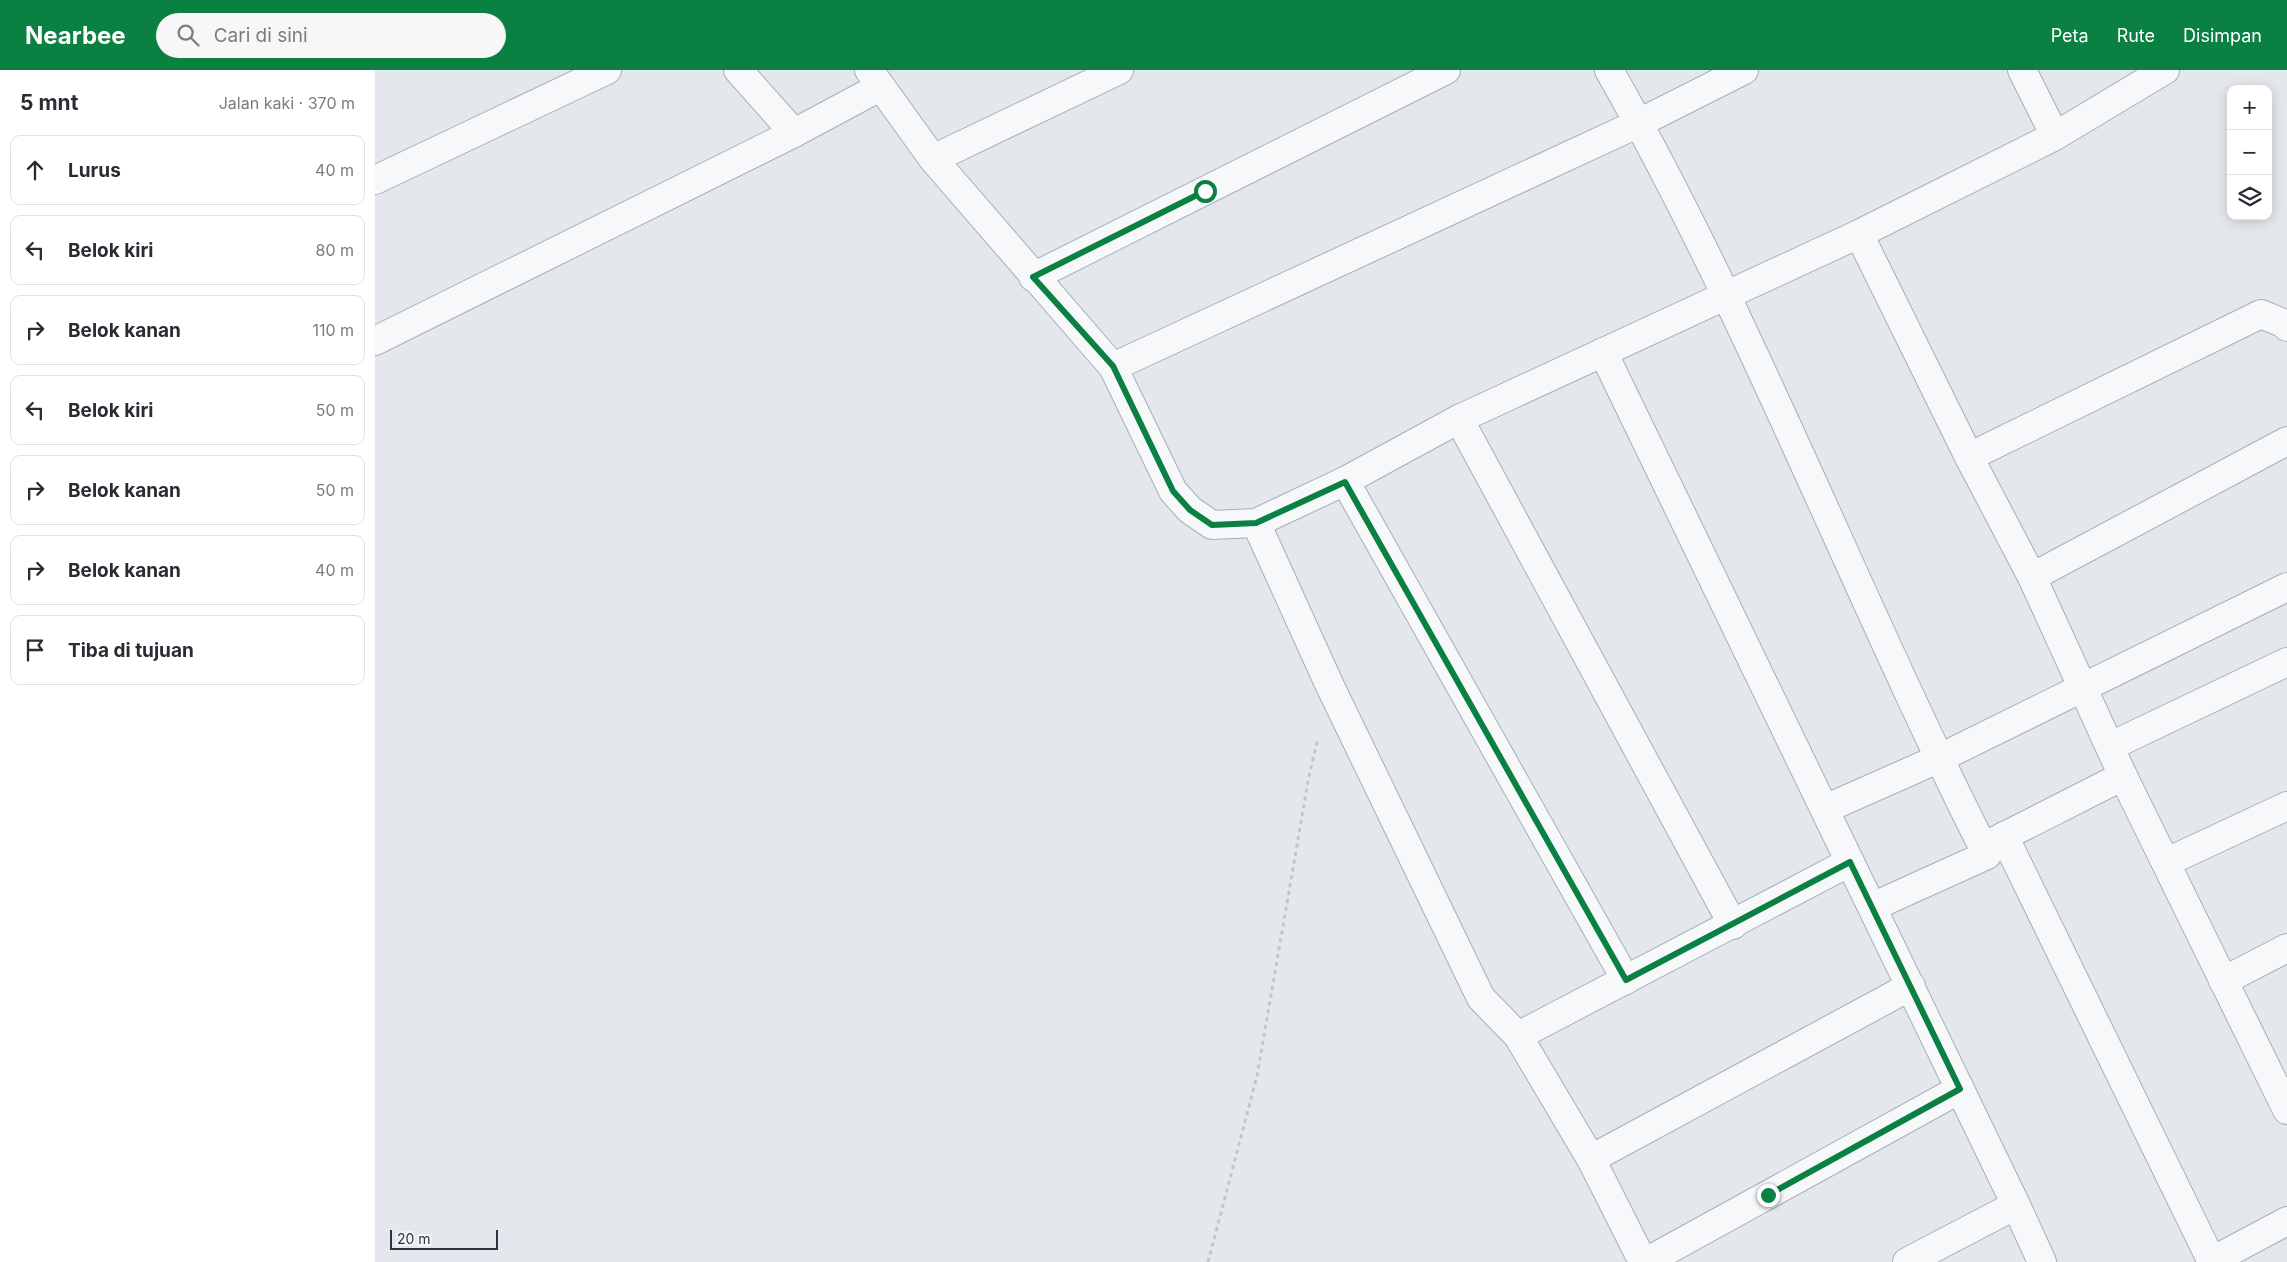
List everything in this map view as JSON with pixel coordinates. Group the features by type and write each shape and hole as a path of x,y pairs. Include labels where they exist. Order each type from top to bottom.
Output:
{"street":[{"path":"375,180 607,70"},
{"path":"738,70 794,133"},
{"path":"933,159 1119,70"},
{"path":"1033,277 1446,70"},
{"path":"1609,70 1639,123 1727,296 1938,759 1993,841 2211,1262 2287,1221"},
{"path":"1113,366 1639,123 1744,70"},
{"path":"2022,70 2055,136"},
{"path":"375,341 794,133 874,78 933,159 1033,277 1113,366 1173,491 1190,510 1212,525 1256,523 1345,482 1459,420 1859,234 2055,136 2165,70"},
{"path":"1859,234 1969,457 2032,577 2111,746 2123,776 2286,1105"},
{"path":"1969,457 2261,314 2283,323 2287,327"},
{"path":"1603,352 1911,986 2042,1262"},
{"path":"1459,420 1733,925"},
{"path":"2032,577 2287,441"},
{"path":"1345,482 1626,980"},
{"path":"1256,523 1330,686 1481,998 1518,1036 1591,1159 1645,1262 1960,1089"},
{"path":"1825,809 1938,759 2287,587"},
{"path":"2111,746 2287,662"},
{"path":"1872,908 1987,856 1993,841 2123,776"},
{"path":"2167,862 2287,806"},
{"path":"1518,1036 1850,862"},
{"path":"2223,981 2287,948"},
{"path":"1591,1159 1911,986"},
{"path":"1907,1262 2016,1205"}],"path":[{"path":"1208,1262 1257,1076 1309,776 1330,686"}],"route":[{"path":"1205,191 1033,277 1113,366 1173,491 1190,510 1212,525 1256,523 1345,482 1626,980 1850,862 1960,1089 1768,1195"}]}
